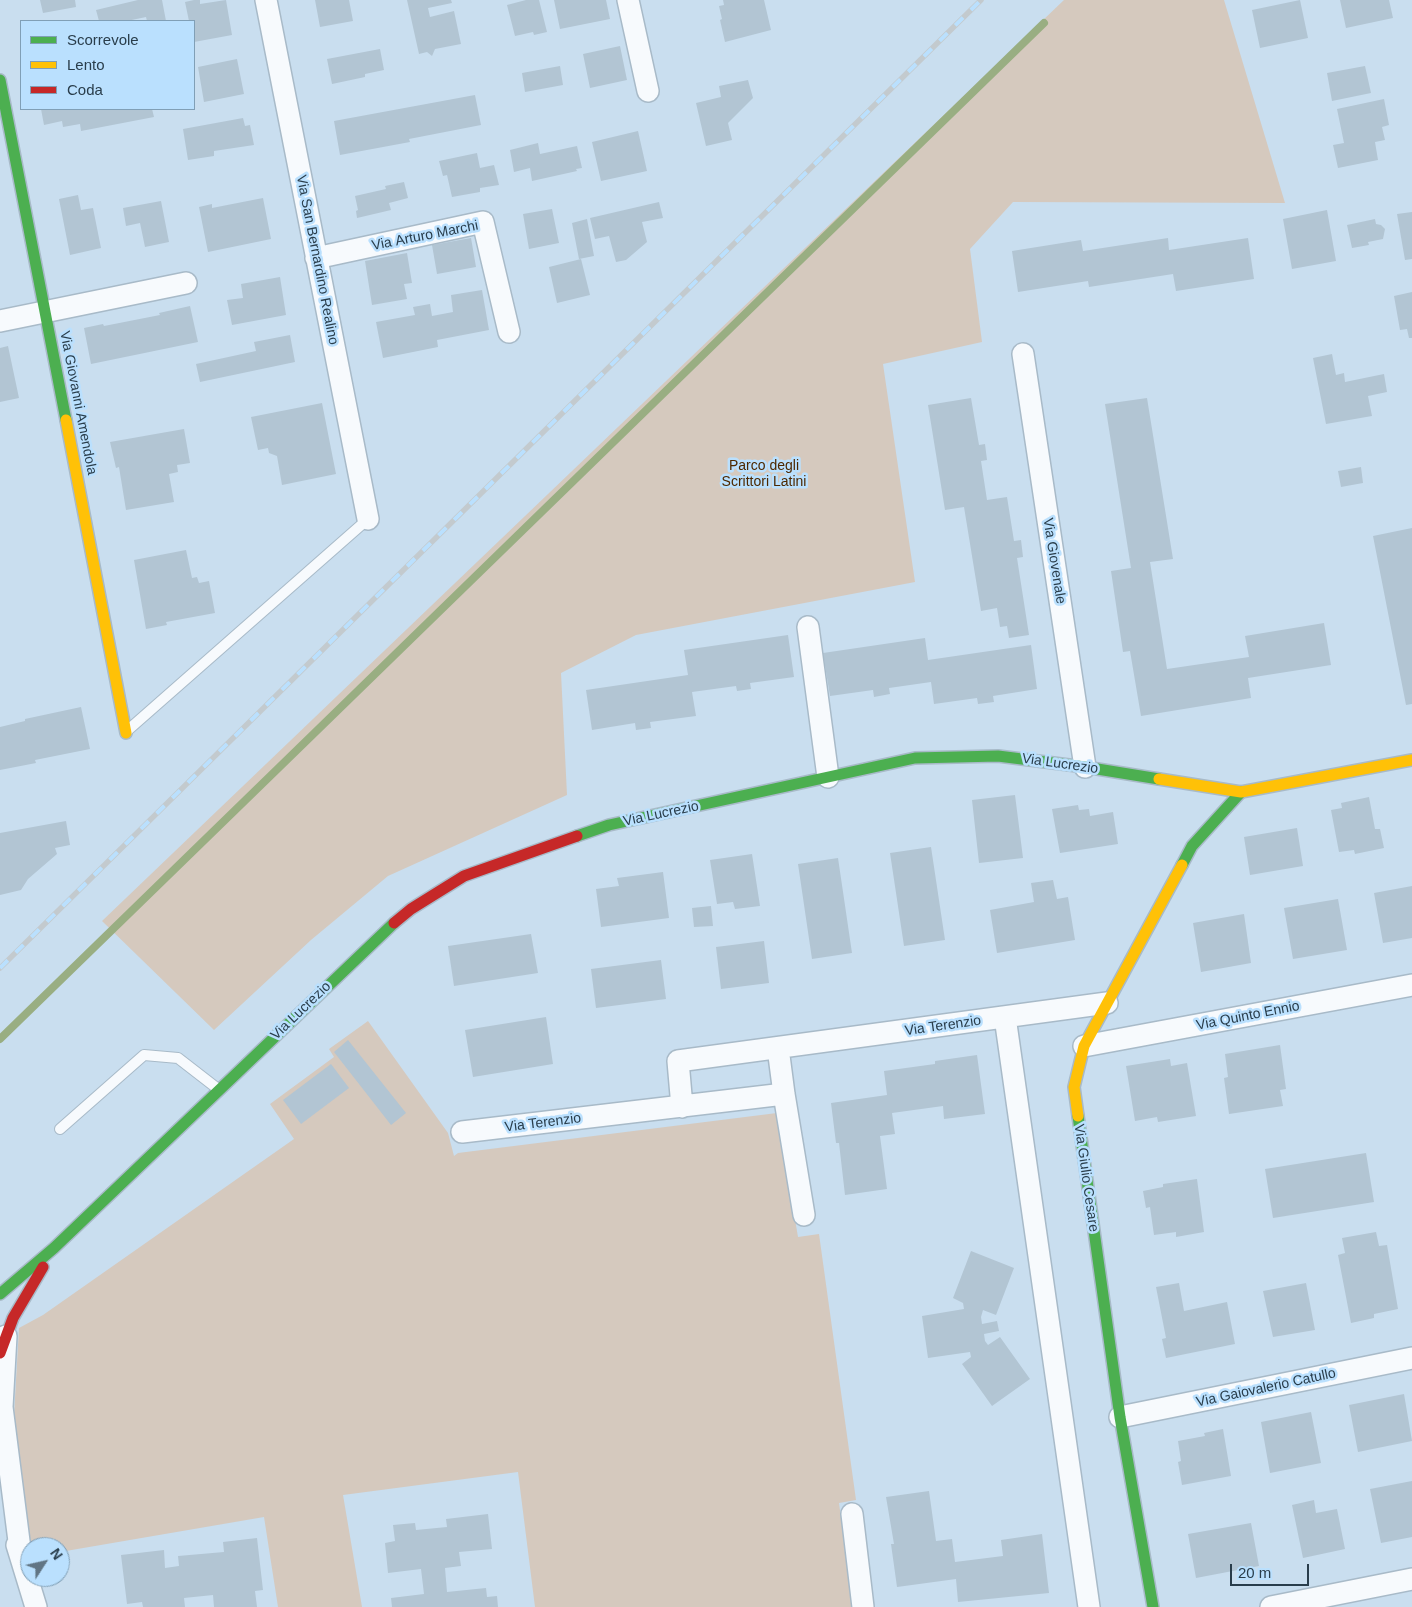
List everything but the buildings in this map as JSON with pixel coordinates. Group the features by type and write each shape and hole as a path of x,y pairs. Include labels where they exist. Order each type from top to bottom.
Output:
{"street":[{"name":"Via San Bernardino Realino","path":"266,0 368,519"},
{"path":"628,0 648,92"},
{"name":"Via Giovanni Amendola","path":"0,80 126,733"},
{"name":"Via Arturo Marchi","path":"316,258 483,222 509,332"},
{"path":"0,321 186,283"},
{"name":"Via Giovenale","path":"1023,354 1085,768"},
{"path":"808,627 828,777"},
{"name":"Via Lucrezio","path":"0,1294 54,1248 382,934 411,909 464,876 609,825 915,758 998,756 1241,792 1412,760"},
{"name":"Via Giulio Cesare","path":"1153,1607 1120,1417 1074,1087 1084,1046 1192,846 1241,792"},
{"name":"Via Quinto Ennio","path":"1084,1046 1412,985"},
{"name":"Via Terenzio","path":"682,1107 678,1061 1107,1003"},
{"path":"1005,1017 1089,1607"},
{"path":"778,1048 804,1215"},
{"name":"Via Terenzio","path":"462,1132 784,1094"},
{"name":"Via Lucrezio","path":"20,1542 2,1407 3,1343 13,1318 54,1248"},
{"name":"Via Gaiovalerio Catullo","path":"1120,1417 1412,1358"},
{"path":"0,1501 20,1552"},
{"path":"852,1514 863,1607"},
{"path":"1271,1607 1412,1579"},
{"path":"30,1587 36,1607"}],"lane":[{"path":"126,733 368,519"},
{"path":"60,1129 144,1055 178,1058 218,1090"}],"green space":[{"name":"Parco degli Scrittori Latini","path":"1064,0 1224,0 1285,203 1013,202 970,249 982,342 883,364 915,582 636,635 561,673 567,795 388,876 311,940 214,1030 102,921"},
{"path":"368,1021 448,1133 454,1156 458,1153 777,1113 798,1237 819,1234 856,1500 839,1503 853,1607 535,1607 518,1472 343,1495 362,1607 278,1607 264,1517 70,1550 70,1537 29,1537 18,1492 12,1451 19,1328 43,1315 294,1139 270,1104 334,1057 329,1049"}],"waterway":[{"path":"0,1039 1044,23"}],"railway":[{"path":"0,968 981,0"}],"traffic: fast":[{"path":"0,80 66,420"},
{"path":"577,836 609,825 915,758 998,756 1159,779"},
{"path":"1182,865 1192,846 1241,792"},
{"path":"0,1294 54,1248 394,923"},
{"path":"1078,1116 1120,1417 1153,1607"}],"traffic: slow":[{"path":"66,420 126,733"},
{"path":"1159,779 1241,792 1412,760"},
{"path":"1078,1116 1074,1087 1084,1046 1182,865"}],"traffic: jam":[{"path":"394,923 411,909 464,876 577,836"},
{"path":"0,1353 13,1318 43,1267"}]}
